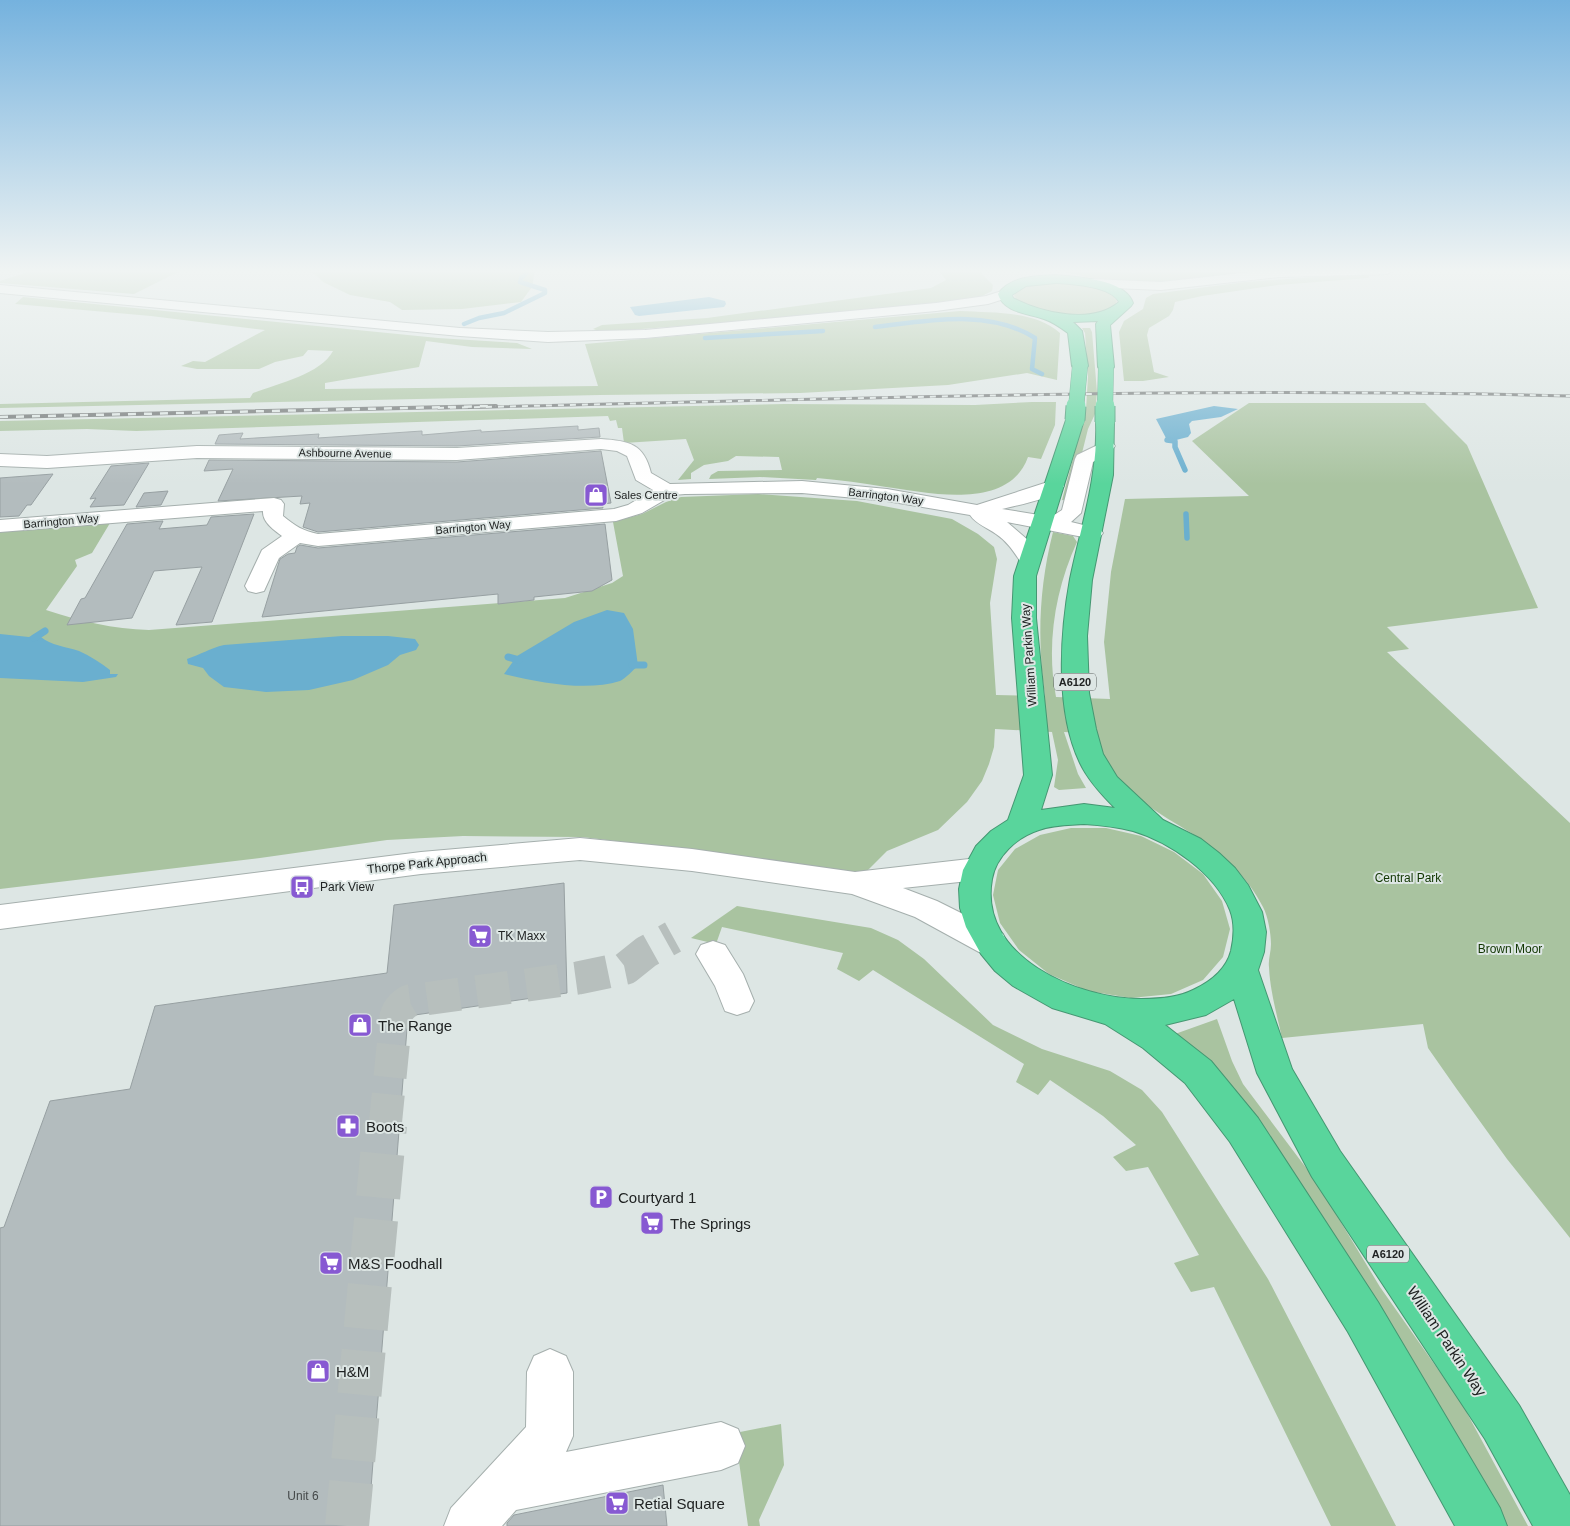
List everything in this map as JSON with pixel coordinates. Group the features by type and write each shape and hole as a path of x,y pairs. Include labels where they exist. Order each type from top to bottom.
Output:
{"highway":[{"name":"William Parkin Way","path":"1021,826 1038,775 1024,618 1025,576 1030,560 1048,523 1054,486 1075,420 1080,366 1076,341"},
{"name":"A6120","path":"1104,341 1106,446 1098,514 1085,562 1074,625 1076,690 1084,740 1101,776 1154,827"},
{"path":"1084,814 1119,818 1154,827 1186,843 1213,864 1235,888 1248,916 1250,943 1241,969 1221,991 1192,1007 1155,1014 1114,1013 1069,1001 1027,978 1007,962 991,943 978,917 973,892 978,869 986,853 999,840 1021,826 1051,817 1084,814"},
{"name":"William Parkin Way","path":"1241,969 1275,1073 1326,1164 1502,1422 1560,1526"},
{"path":"1114,1013 1156,1038 1198,1072 1244,1130 1363,1317 1482,1526"}],"street":[{"name":"Ashbourne Avenue","path":"0,460 47,462 197,452 457,454 601,444 620,446 631,451 639,458 642,474 648,481 668,490"},
{"path":"1048,523 1071,513 1084,459 1106,446"},
{"name":"Barrington Way","path":"0,526 274,504 273,517 295,537 318,540 616,515 635,509 668,490 744,486 802,487 887,495 1048,523"},
{"path":"961,507 984,507 1005,503 1054,486"},
{"name":"Barrington Way","path":"961,507 981,515 999,526 1026,549 1030,560"},
{"path":"1048,523 1093,533"},
{"path":"256,586 270,554 295,537"},
{"name":"Thorpe Park Approach","path":"0,917 421,863 580,848 757,868 855,883 926,909 991,943"},
{"name":"Thorpe Park Approach","path":"855,883 978,869"},
{"path":"713,954 737,1001"},
{"path":"469,1526 550,1436 550,1372"},
{"path":"503,1488 721,1446"}],"green space":[{"path":"244,341 426,341 419,367 325,383 325,389 598,386 585,344 617,341 1059,341 1057,380 1027,373 948,385 800,393 600,395 0,408 0,404 250,398 253,393 309,372 327,359 333,351 308,350 303,356 275,362 259,369 197,369 181,366 193,361 205,362"},
{"path":"428,341 517,343 532,349 472,347"},
{"path":"1086,341 1093,341 1097,392 1095,414 1088,429 1070,501 1062,500 1086,410 1088,376"},
{"path":"1120,341 1148,341 1154,372 1169,377 1143,381 1124,381"},
{"path":"1056,402 1055,425 1041,459 1028,457 1018,474 1004,485 986,492 966,494 924,492 817,478 816,480 760,477 709,479 711,475 718,471 782,470 779,457 736,456 728,461 704,465 691,473 691,479 678,480 694,460 686,439 624,443 622,428 618,428 616,420 610,421 608,416 136,431 87,429 0,431 0,421 785,404 975,405"},
{"name":"Central Park","path":"1249,403 1425,403 1467,445 1538,608 1387,627 1409,649 1387,652 1570,823 1570,1238 1507,1159 1428,1048 1423,1024 1282,1038 1270,976 1270,930 1265,911 1257,896 1242,875 1214,849 1147,805 1120,782 1102,752 1096,734 1064,732 1078,774 1086,788 1059,790 1054,787 1058,760 1052,732 995,729 994,747 989,764 982,781 967,802 938,830 887,851 855,883 665,847 582,837 463,836 387,840 260,858 0,889 0,532 110,523 92,553 75,560 77,566 46,610 97,624 149,630 565,598 612,583 623,576 613,522 642,514 681,497 758,494 857,501 952,519 978,534 994,547 997,559 990,603 996,695 1045,696 1040,634 1042,594 1048,553 1053,532 1073,536 1077,542 1063,579 1054,618 1052,658 1056,697 1110,699 1104,642 1111,572 1125,499 1249,496 1192,441"},
{"path":"1071,828 1106,828 1141,836 1174,852 1203,874 1222,901 1230,929 1223,957 1203,980 1171,994 1131,998 1088,991 1049,974 1019,950 1000,923 993,895 998,870 1015,849 1040,835"},
{"path":"737,906 871,928 898,940 924,959 993,1025 1042,1049 1110,1071 1142,1090 1162,1112 1268,1279 1396,1526 1331,1526 1214,1287 1191,1292 1174,1263 1199,1255 1148,1167 1126,1171 1113,1157 1136,1145 1103,1116 1050,1080 1038,1095 1016,1082 1024,1064 873,970 859,981 837,969 843,953 722,927 716,944 691,938"},
{"path":"1217,1019 1232,1061 1243,1084 1316,1181 1380,1287 1461,1402 1528,1526 1501,1526 1175,1034"},
{"path":"781,1424 784,1465 759,1520 760,1526 748,1526 735,1433"}],"water":[{"path":"1214,406 1238,409 1221,417 1192,421 1189,424 1191,433 1188,437 1172,441 1167,440 1156,419"},
{"path":"607,610 624,613 633,629 638,666 622,680 592,686 577,686 547,683 504,674 517,656 574,622"},
{"path":"37,633 42,634 41,637 49,642 79,651 91,657 110,670 110,674 118,674 116,677 83,682 0,678 0,634 29,637"},
{"path":"342,636 388,636 415,639 419,645 416,650 400,655 388,665 353,680 309,690 266,692 224,687 209,676 203,668 188,664 187,659 224,645"}],"building":[{"path":"578,426 578,430 599,428 600,437 457,446 215,444 219,435 243,433 240,439 319,434 318,438 422,431 422,435 481,430 481,432"},
{"path":"601,451 611,503 602,504 603,508 318,532 303,527 310,503 300,504 302,496 218,501 233,469 204,471 209,460 457,462"},
{"path":"149,463 124,505 90,507 96,498 90,499 111,466"},
{"path":"53,474 31,505 27,505 19,516 0,517 0,478"},
{"path":"168,491 161,505 136,507 144,493"},
{"path":"254,514 212,622 176,625 202,567 154,571 132,618 67,625 81,599 85,598 127,524 163,521 159,529 207,525 211,517"},
{"path":"605,524 612,580 592,591 534,597 534,600 498,604 498,594 262,617 280,559 288,554 295,553 300,545 318,548"},
{"path":"564,883 567,993 408,1016 368,1526 0,1526 0,1228 4,1227 50,1101 130,1089 155,1006 387,973 394,905"},
{"name":"Retial Square","path":"663,1485 667,1526 507,1526 507,1523 514,1515"}],"waterway":[{"path":"1035,341 1032,369 1042,374"},
{"path":"1167,440 1175,441 1175,447 1185,470"},
{"path":"1186,514 1187,538"},
{"path":"34,638 45,631"},
{"path":"508,657 519,660"},
{"path":"632,665 644,665"}],"tunnel":[{"path":"385,1127 396,1017 399,1009 409,1001 578,978 626,968 646,952 673,937"},
{"path":"347,1526 385,1125"}],"railway":[{"path":"438,408 1146,393 1429,393 1570,396"},
{"path":"0,417 496,406"}],"place":[{"name":"Sales Centre","path":"596,495"},
{"name":"Park View","path":"302,887"},
{"name":"TK Maxx","path":"480,936"},
{"name":"The Range","path":"360,1025"},
{"name":"Boots","path":"348,1126"},
{"name":"Courtyard 1","path":"601,1197"},
{"name":"The Springs","path":"652,1223"},
{"name":"M&S Foodhall","path":"331,1263"},
{"name":"H&M","path":"318,1371"},
{"name":"Retial Square","path":"617,1503"}],"park label":[{"name":"Brown Moor","path":"1510,949"}]}
